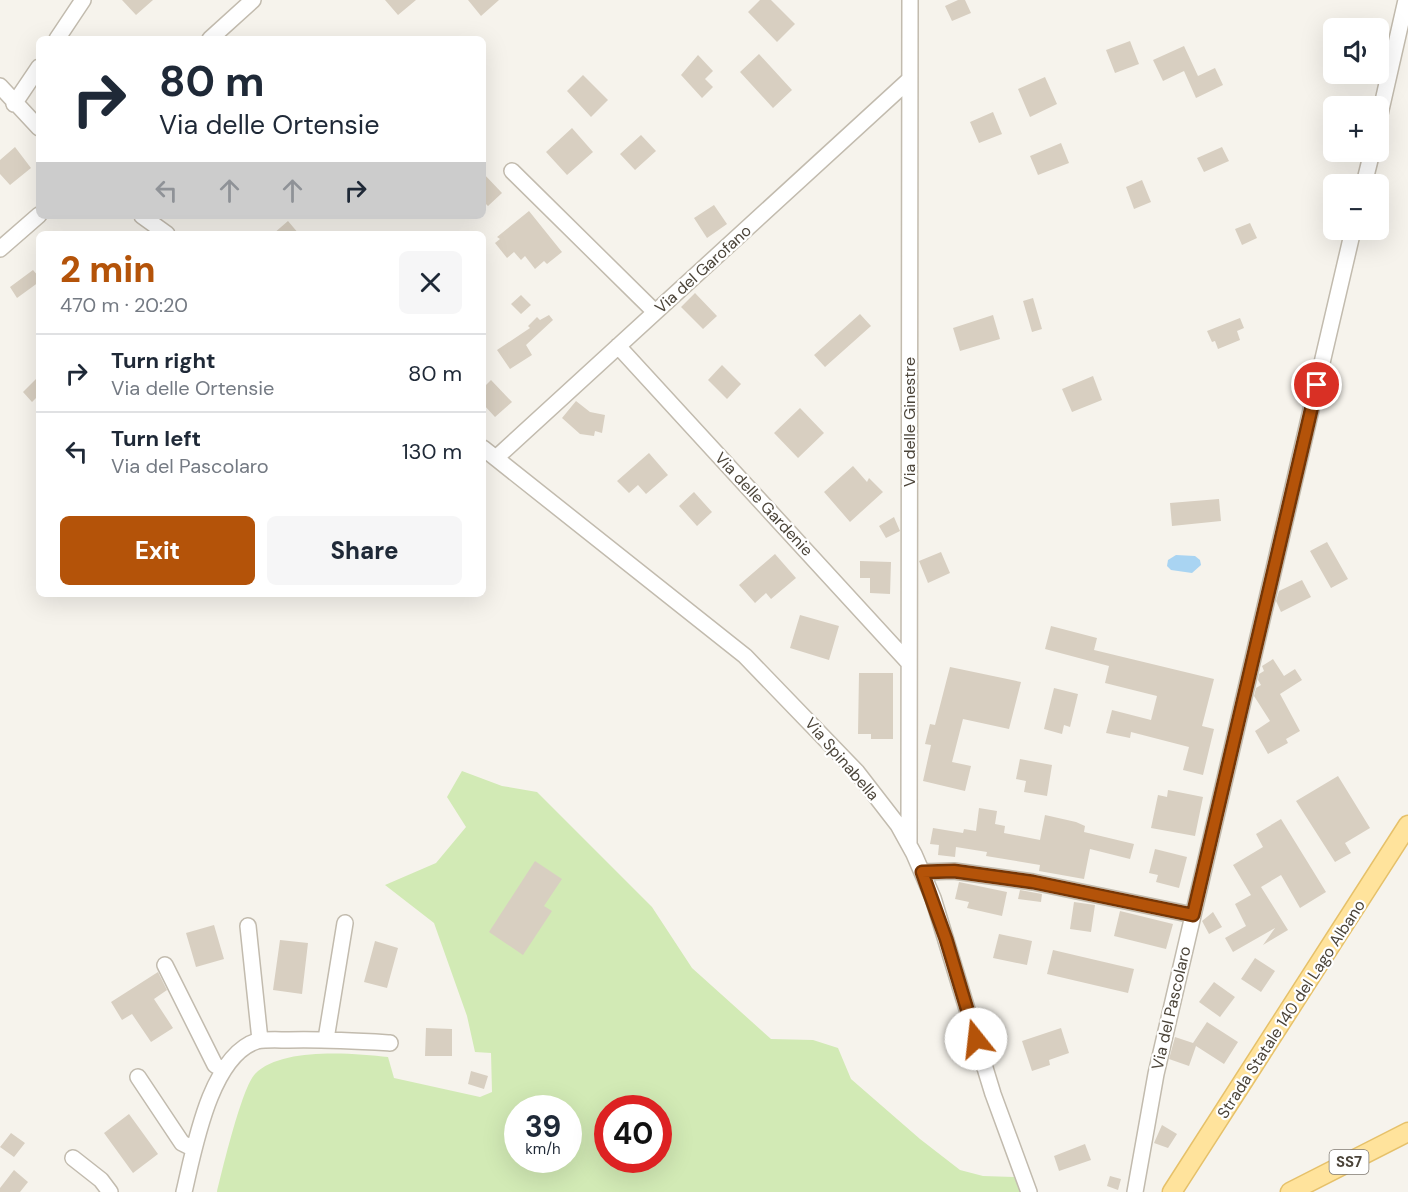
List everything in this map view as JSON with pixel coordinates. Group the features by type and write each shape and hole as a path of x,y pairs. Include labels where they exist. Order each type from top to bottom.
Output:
{"main road":[{"name":"Strada Statale 140 del Lago Albano","path":"1172,1192 1408,825"},
{"name":"SS7","path":"1290,1192 1408,1132"},
{"path":"1189,1168 1189,1192"}],"street":[{"path":"59,36 83,0"},
{"path":"213,36 254,0"},
{"name":"Via delle Ginestre","path":"909,844 910,0"},
{"path":"1384,96 1406,0"},
{"path":"14,104 36,71"},
{"name":"Via del Garofano","path":"496,458 909,80"},
{"path":"0,86 14,104 36,125"},
{"path":"512,171 656,312"},
{"path":"0,249 36,218"},
{"path":"146,219 162,231"},
{"name":"Via del Pascolaro","path":"1135,1192 1156,1074 1351,240"},
{"name":"Via delle Gardenie","path":"618,346 909,663"},
{"name":"Via Spinabella","path":"486,450 750,661 857,772 909,844 922,872 953,959 1002,1122 1029,1192"},
{"path":"922,872 954,871 1033,882 1193,915"},
{"path":"326,1039 345,923"},
{"path":"248,926 260,1040"},
{"path":"165,965 215,1065 222,1069"},
{"path":"184,1192 194,1149 222,1069 235,1055 260,1040 326,1039 390,1042"},
{"path":"138,1077 182,1143 194,1149"},
{"path":"73,1158 101,1180 110,1192"}],"green space":[{"path":"462,771 502,786 537,792 652,907 692,968 771,1039 813,1040 838,1048 851,1079 920,1139 960,1170 983,1176 1014,1177 1021,1192 217,1192 233,1130 250,1082 255,1074 267,1065 282,1059 318,1054 388,1057 394,1078 480,1097 492,1092 491,1053 475,1052 467,1016 434,923 385,885 436,863 466,827 447,797"}],"water":[{"path":"1176,555 1195,556 1200,560 1201,565 1192,573 1171,570 1167,566 1168,560"}],"building":[{"path":"122,0 153,0 136,15"},
{"path":"385,0 416,0 398,15"},
{"path":"468,0 499,0 481,16"},
{"path":"760,0 771,0 795,24 777,42 748,12"},
{"path":"958,0 965,0 971,13 952,21 945,6"},
{"path":"1130,41 1139,64 1115,73 1106,50"},
{"path":"1184,46 1198,76 1215,68 1223,85 1196,98 1184,71 1163,81 1153,60"},
{"path":"759,54 792,90 773,108 740,72"},
{"path":"698,55 713,71 705,79 713,87 702,98 681,75"},
{"path":"583,75 608,100 591,117 567,91"},
{"path":"1045,77 1057,104 1030,117 1018,89"},
{"path":"993,112 1002,134 979,143 970,122"},
{"path":"572,128 593,152 567,175 546,152"},
{"path":"641,135 656,151 635,170 620,154"},
{"path":"1061,143 1069,163 1038,175 1030,156"},
{"path":"15,147 31,168 10,185 0,174 0,160"},
{"path":"1222,147 1229,161 1204,172 1197,158"},
{"path":"486,176 502,193 488,206 486,204"},
{"path":"1142,180 1151,202 1134,209 1126,187"},
{"path":"714,205 727,224 707,238 694,218"},
{"path":"529,211 562,252 547,264 544,261 535,269 525,256 521,260 514,252 507,258 495,243 500,239 497,237"},
{"path":"288,221 296,231 276,231"},
{"path":"1250,223 1257,238 1242,245 1235,229"},
{"path":"33,270 36,274 36,284 17,298 10,287"},
{"path":"695,293 717,316 703,329 681,307"},
{"path":"521,295 531,305 521,314 511,304"},
{"path":"1033,298 1042,329 1032,332 1023,301"},
{"path":"860,314 871,326 825,367 814,355"},
{"path":"549,315 553,320 526,345 532,355 510,369 497,350 530,328 528,326 537,317 540,320"},
{"path":"993,315 1000,339 960,351 953,328"},
{"path":"1240,318 1244,328 1237,331 1240,340 1218,349 1207,331"},
{"path":"722,365 741,384 727,399 708,380"},
{"path":"1093,376 1102,400 1072,412 1062,389"},
{"path":"36,379 36,398 32,402 23,392"},
{"path":"491,380 512,402 495,417 486,407 486,385"},
{"path":"576,401 590,412 605,415 602,433 595,431 594,436 580,434 562,418"},
{"path":"800,408 824,433 798,458 774,433"},
{"path":"649,453 668,475 646,494 638,485 629,493 617,481"},
{"path":"853,466 867,482 869,478 883,492 850,522 824,492"},
{"path":"694,492 712,512 697,526 679,506"},
{"path":"1219,499 1221,521 1172,526 1170,503"},
{"path":"894,517 900,531 886,538 879,526"},
{"path":"1327,542 1348,579 1331,588 1310,551"},
{"path":"941,552 950,573 928,583 919,561"},
{"path":"775,554 796,578 771,599 766,593 755,603 739,585"},
{"path":"860,561 891,562 890,594 870,593 870,578 860,578"},
{"path":"1302,580 1311,597 1281,612 1276,601 1279,591"},
{"path":"800,615 839,626 829,660 790,648"},
{"path":"1051,626 1097,638 1094,650 1214,679 1202,726 1214,729 1203,775 1183,770 1189,747 1131,732 1130,738 1106,733 1112,710 1151,720 1157,696 1105,683 1109,666 1045,649"},
{"path":"1273,659 1284,676 1295,669 1302,680 1280,694 1300,731 1286,739 1288,743 1268,754 1255,731 1270,721 1254,696 1256,688 1261,685 1258,680 1259,674 1264,671 1262,666"},
{"path":"950,667 1021,682 1009,729 963,719 952,762 971,766 965,791 923,781 931,745 925,744 930,724 935,725"},
{"path":"859,673 893,673 893,739 871,739 871,734 858,734"},
{"path":"1054,688 1078,694 1070,727 1064,725 1062,734 1044,729"},
{"path":"1020,759 1052,765 1047,796 1024,792 1026,781 1016,779"},
{"path":"1338,776 1370,828 1345,843 1351,853 1335,862 1296,801"},
{"path":"1168,790 1203,797 1195,836 1151,828 1158,795 1167,797"},
{"path":"979,808 997,811 995,824 1005,826 1004,833 1040,840 1045,815 1076,822 1085,826 1084,832 1134,844 1130,859 1090,849 1084,879 1039,871 1040,865 986,856 987,852 956,847 955,857 938,855 939,845 930,844 933,828 963,833 964,829 976,831"},
{"path":"1281,819 1326,892 1300,908 1281,875 1261,887 1288,930 1263,945 1275,928 1233,952 1225,938 1246,926 1235,904 1251,895 1233,865 1263,847 1256,834"},
{"path":"1155,849 1187,857 1179,888 1156,882 1158,875 1149,873"},
{"path":"535,861 562,879 544,906 552,911 523,955 489,932"},
{"path":"959,882 1007,892 1002,916 967,908 969,902 955,899"},
{"path":"1020,890 1042,894 1041,902 1018,899"},
{"path":"1074,902 1095,905 1091,932 1070,929"},
{"path":"1120,911 1173,924 1166,949 1114,936"},
{"path":"1213,912 1222,927 1209,934 1202,921"},
{"path":"214,925 224,959 196,967 186,933"},
{"path":"999,934 1032,941 1027,965 993,958"},
{"path":"280,940 308,943 302,994 273,990"},
{"path":"375,941 398,948 387,988 364,982"},
{"path":"1053,950 1134,969 1128,993 1047,974"},
{"path":"1255,958 1275,971 1261,992 1241,979"},
{"path":"158,972 167,990 154,999 173,1028 151,1042 132,1014 122,1020 111,1002"},
{"path":"1214,982 1235,997 1220,1017 1199,1002"},
{"path":"1207,1022 1238,1042 1224,1064 1196,1046 1189,1066 1169,1059 1175,1037 1193,1043"},
{"path":"426,1028 452,1029 452,1056 425,1056"},
{"path":"1061,1028 1069,1053 1049,1060 1050,1065 1032,1071 1022,1041"},
{"path":"471,1071 488,1076 484,1089 468,1084"},
{"path":"129,1114 158,1154 133,1173 104,1133"},
{"path":"1162,1125 1177,1134 1168,1148 1154,1143"},
{"path":"11,1133 25,1143 14,1157 0,1147"},
{"path":"1085,1144 1091,1160 1059,1171 1054,1156"},
{"path":"14,1170 28,1182 20,1192 0,1192 0,1188"},
{"path":"1110,1176 1121,1179 1118,1190 1107,1186"}],"route":[{"path":"976,1039 933,898 922,872 954,871 1033,882 1193,915 1317,385"}]}
